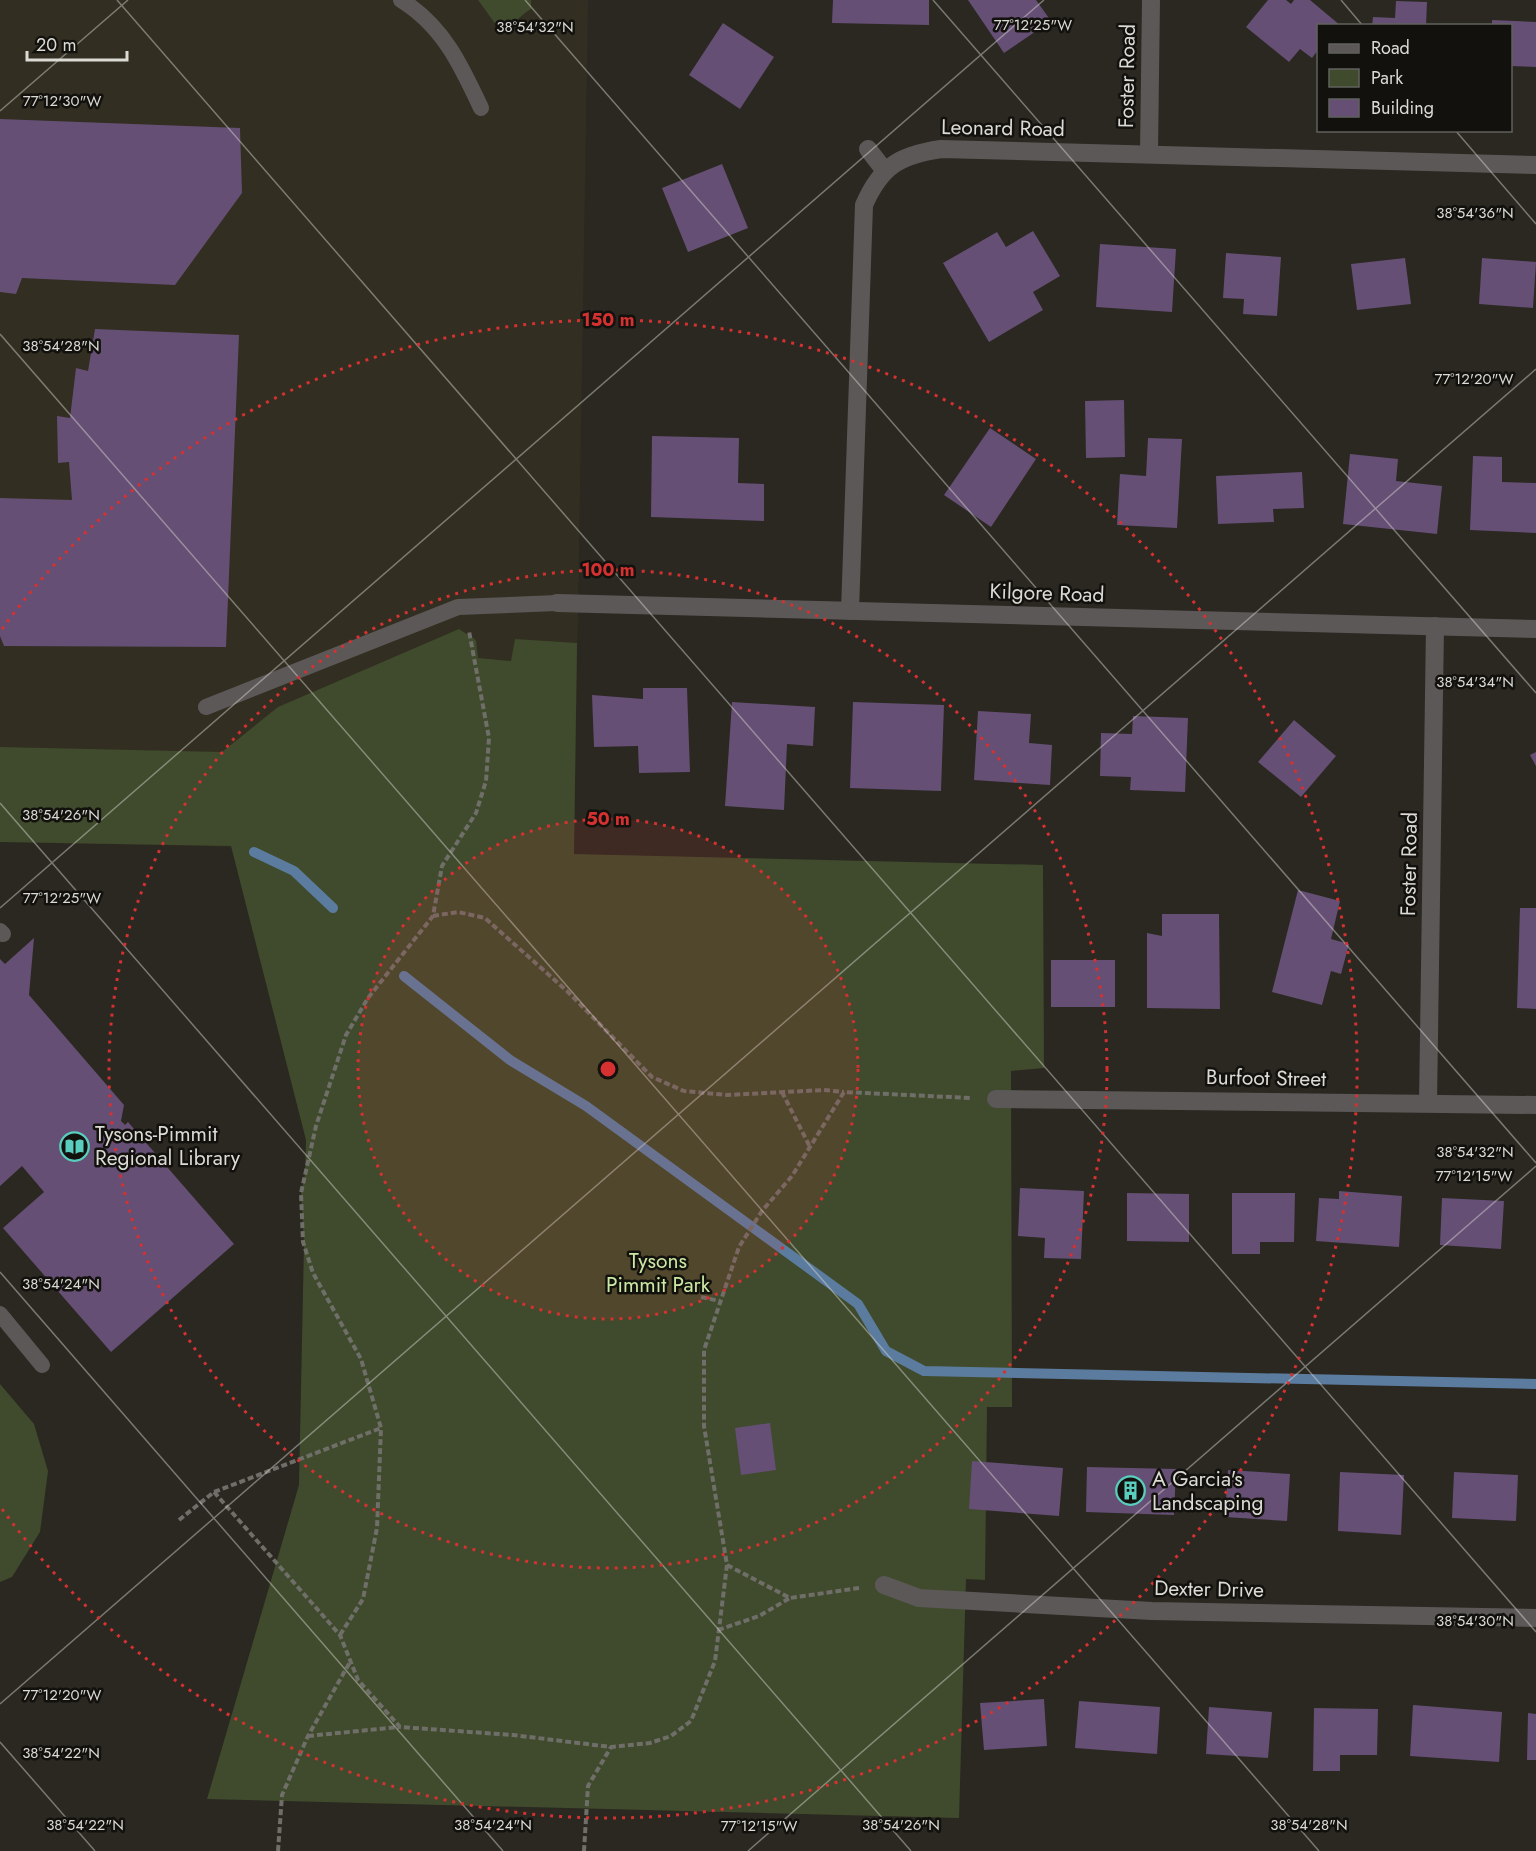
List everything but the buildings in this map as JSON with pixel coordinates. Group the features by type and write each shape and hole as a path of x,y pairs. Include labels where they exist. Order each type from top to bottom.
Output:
{"street":[{"name":"Foster Road","path":"1149,153 1151,0"},
{"name":"Leonard Road","path":"850,611 861,234 864,205 872,187 898,160 916,153 941,148 1536,165"},
{"path":"868,149 885,171"},
{"name":"Kilgore Road","path":"557,603 1536,629"},
{"name":"Foster Road","path":"1428,1103 1435,626"},
{"name":"Burfoot Street","path":"996,1099 1536,1105"},
{"name":"Dexter Drive","path":"884,1585 920,1598 1152,1611 1536,1618"}],"lane":[{"path":"401,0 420,12 457,55 481,108"},
{"path":"206,707 458,607 557,603"},
{"path":"0,1314 42,1365"}],"path":[{"path":"340,1635 363,1599 377,1528 381,1428 361,1359 313,1273 303,1242 301,1193 316,1126 346,1035 368,998 433,916 442,866 476,813 486,781 489,738 481,687 472,639 458,607"},
{"path":"433,916 458,912 485,918 568,992 652,1077 684,1091 727,1095 824,1090 996,1099"},
{"path":"782,1092 810,1147"},
{"path":"308,1736 400,1727 513,1735 611,1747 650,1743 672,1736 691,1721 715,1661 727,1565 704,1426 704,1350 739,1247 762,1211 792,1176 844,1092"},
{"path":"701,1297 720,1301"},
{"path":"179,1520 214,1492 381,1428"},
{"path":"214,1492 340,1635 358,1680 400,1727"},
{"path":"727,1565 790,1598"},
{"path":"718,1630 759,1616 790,1598 884,1585"},
{"path":"278,1851 282,1795 308,1736 350,1661"},
{"path":"584,1851 588,1785 611,1747"}],"shaded area":[{"path":"0,0 588,0 574,854 0,842"}],"green space":[{"path":"478,0 531,0 531,9 502,33"},
{"name":"Tysons Pimmit Park","path":"459,629 476,640 478,658 511,661 515,639 577,643 574,854 1043,865 1044,1068 1011,1071 1012,1407 987,1407 985,1580 966,1579 959,1818 207,1799 299,1485 304,1244 301,1193 305,1174 306,1140 231,846 0,842 0,747 222,752 278,707"},
{"path":"0,1384 34,1424 48,1471 40,1532 12,1577 0,1582"}],"waterway":[{"path":"254,852 294,871 333,908"},
{"path":"404,976 510,1060 586,1106 858,1304 886,1351 924,1371 1536,1384"}],"place":[{"name":"Tysons-Pimmit Regional Library","path":"74,1146"},
{"name":"A Garcia's Landscaping","path":"1131,1491"}]}
